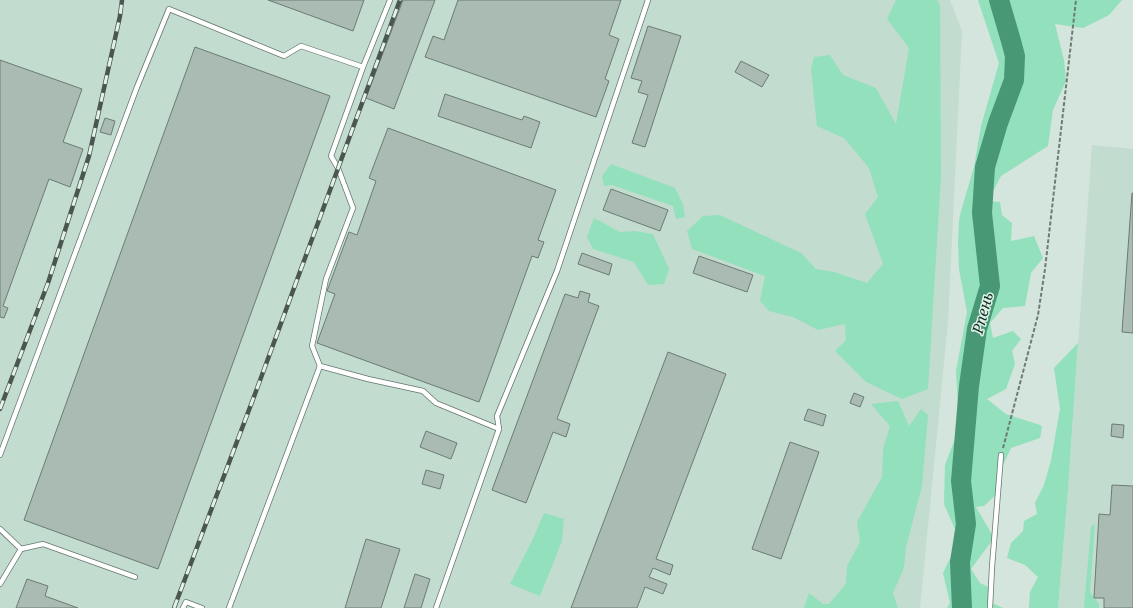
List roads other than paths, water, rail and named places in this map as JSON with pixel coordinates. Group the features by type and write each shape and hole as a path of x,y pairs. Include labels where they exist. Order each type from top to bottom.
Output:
{"lane":[{"path":"229,608 320,366 312,346 326,279 353,208 338,168 331,156 363,67 390,0"},
{"path":"436,608 499,429 497,416 557,271 648,0"},
{"path":"0,455 137,87 169,9 284,56 301,46 363,67"},
{"path":"320,366 422,391 436,403 499,429"},
{"path":"990,608 1001,455"},
{"path":"0,529 21,549"},
{"path":"0,584 21,549 43,544 134,577"},
{"path":"183,608 186,602 202,608"}],"waterway":[{"name":"Рпень","path":"962,608 960,562 966,524 961,481 969,386 977,329 990,286 982,213 985,167 998,123 1014,80 1015,56 999,0"}],"railway":[{"path":"0,409 48,283 89,156 120,16 122,0"},
{"path":"174,608 255,394 400,0"}]}
